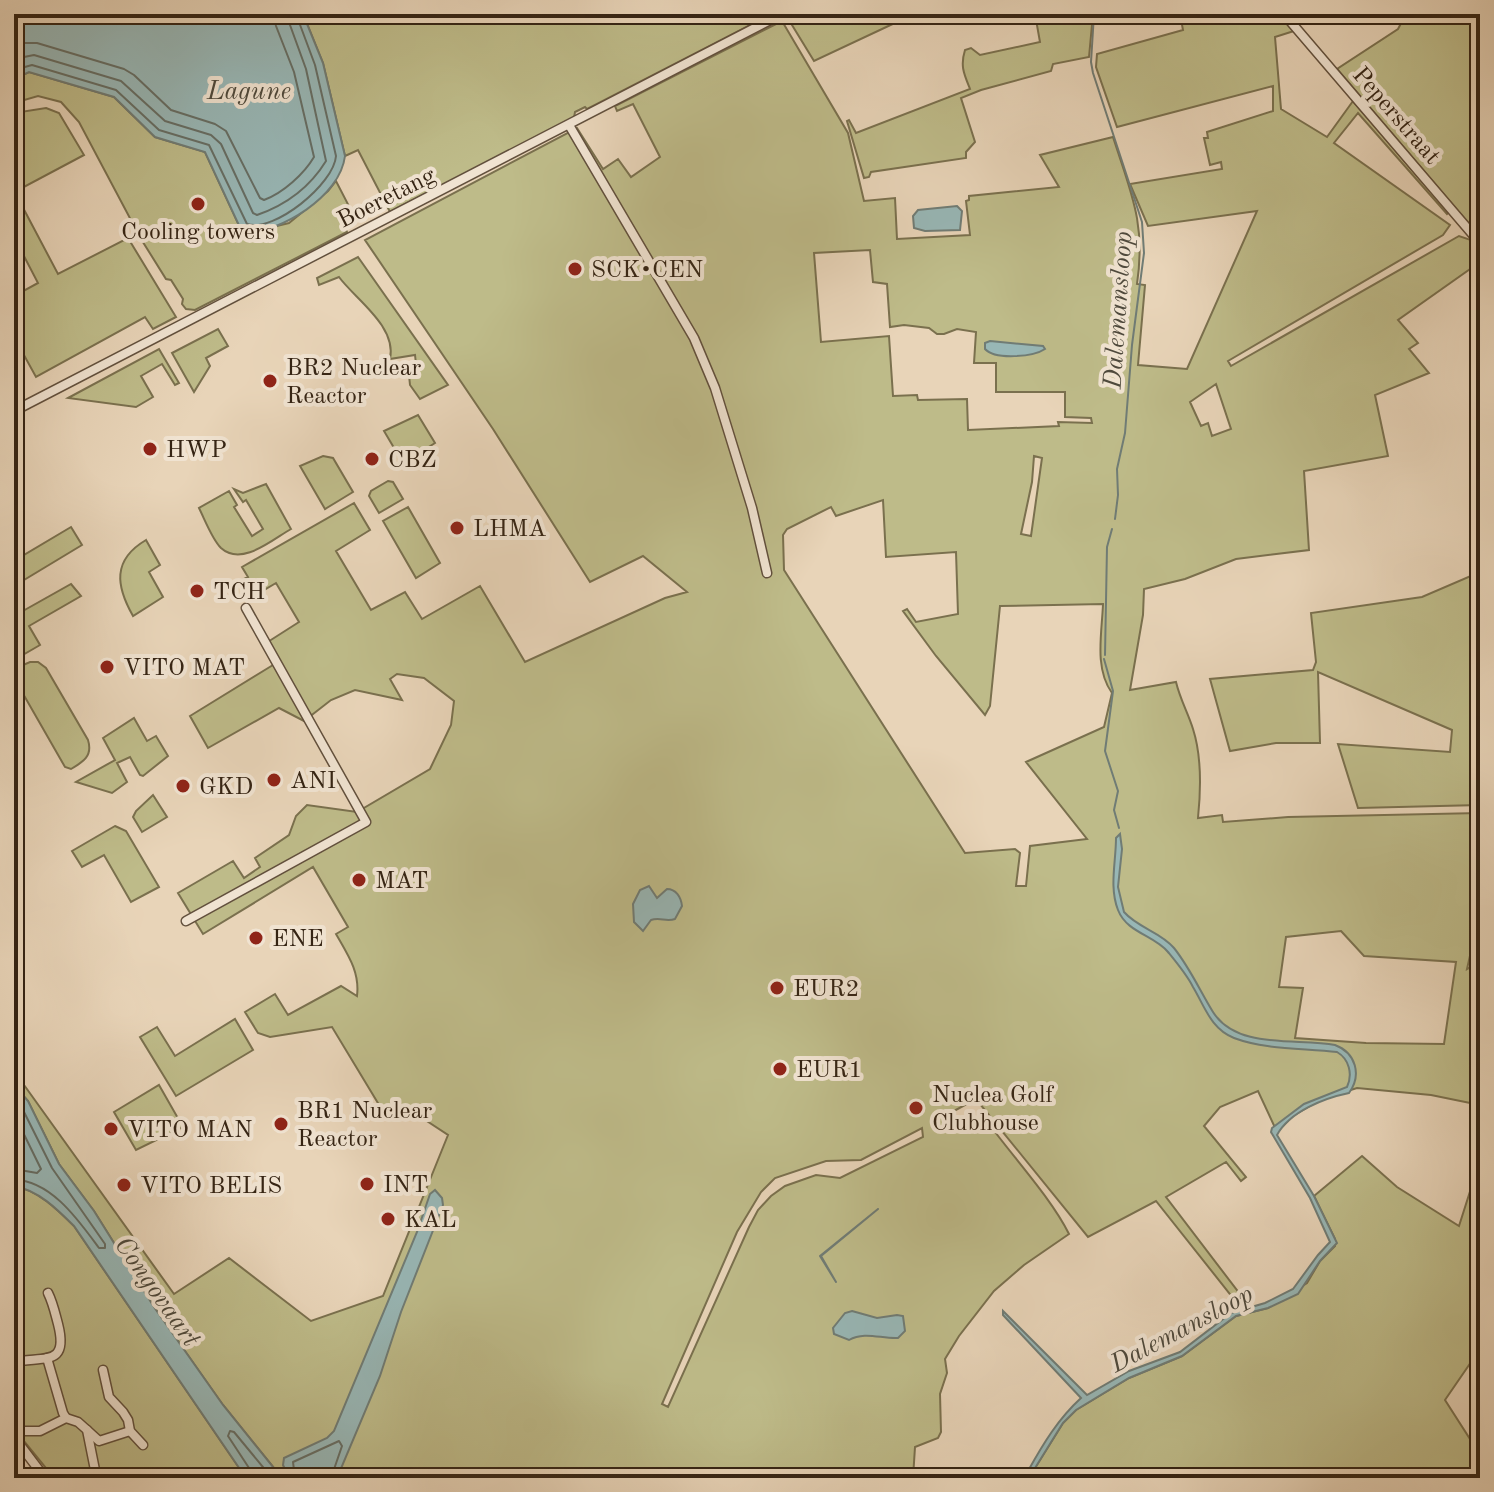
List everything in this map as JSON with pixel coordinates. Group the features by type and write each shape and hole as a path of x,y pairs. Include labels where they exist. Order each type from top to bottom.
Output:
{"street":[{"name":"Peperstraat","path":"1284,14 1480,243"},
{"name":"Boeretang","path":"14,411 778,15"},
{"path":"569,125 694,338 715,388 752,508 767,573"},
{"path":"186,921 366,822 246,608"},
{"path":"15,1358 47,1358 58,1352 63,1343 48,1293"},
{"path":"47,1358 66,1418"},
{"path":"103,1370 106,1391 128,1420 130,1431 143,1445"},
{"path":"45,1478 14,1434 40,1431 66,1418 78,1422 99,1441 130,1431"},
{"path":"87,1430 96,1475"}],"shaded area":[{"path":"303,14 761,14 764,18 587,109 585,107 575,112 574,118 390,212 358,150 345,156 323,63"},
{"path":"798,14 914,14 814,61 792,25 793,17"},
{"path":"1035,14 1093,14 1089,57 1053,64 1051,71 961,98 975,142 966,152 966,158 871,172 869,177 864,178 847,121 856,133 970,89 964,74 965,50 971,48 980,55 1040,42"},
{"path":"1180,14 1278,14 1294,31 1275,37 1281,109 1327,137 1353,101 1449,212 1447,214 1358,113 1334,143 1450,225 1443,235 1228,361 1231,366 1459,236 1471,240 1480,249 1480,262 1398,320 1418,343 1409,349 1429,373 1375,395 1388,456 1304,471 1309,550 1236,559 1185,579 1144,589 1143,615 1130,690 1176,682 1198,751 1198,818 1222,815 1223,822 1288,817 1480,813 1480,911 1467,969 1480,962 1480,1105 1431,1095 1357,1088 1322,1099 1293,1116 1277,1132 1258,1091 1220,1107 1204,1126 1246,1177 1241,1181 1226,1162 1166,1197 1249,1306 1241,1308 1156,1201 1088,1237 976,1099 952,1112 959,1125 981,1116 989,1124 1042,1192 1069,1234 1024,1265 994,1291 959,1336 945,1359 947,1373 940,1394 941,1432 938,1438 915,1447 913,1478 282,1478 223,1405 154,1307 94,1211 59,1164 28,1101 14,1085 14,1071 174,1294 229,1258 311,1321 383,1296 448,1135 410,1110 387,1118 332,1027 270,1037 258,1033 245,1012 275,994 288,1015 341,986 357,996 355,971 336,934 348,927 313,867 203,934 178,893 233,861 244,878 260,867 255,858 289,835 296,816 307,805 357,812 430,769 451,725 454,701 424,678 397,674 390,679 402,700 355,690 331,700 304,721 279,708 208,748 190,716 273,665 263,645 299,622 276,583 254,596 244,579 248,577 242,567 354,503 370,530 336,551 371,610 405,592 422,619 480,586 525,662 665,598 687,592 643,556 590,582 493,429 365,240 577,128 603,169 618,159 631,177 660,157 633,104 617,111 615,106 782,21 848,133 864,201 895,198 897,239 970,235 966,201 969,196 1059,187 1040,155 1113,137 1138,225 1137,284 1145,285 1138,365 1187,369 1257,211 1148,226 1130,184 1222,169 1221,162 1210,165 1204,138 1208,138 1207,132 1273,111 1273,86 1117,127 1096,67 1097,54 1183,30","holes":["870,250 873,282 887,284 890,327 929,328 937,334 957,329 976,332 974,363 996,363 996,392 1065,392 1065,417 1091,418 1092,423 1058,422 1059,426 968,430 967,399 918,400 917,395 893,396 889,336 821,342 814,253","1216,384 1231,429 1212,436 1208,423 1201,426 1190,402","1034,456 1042,458 1031,536 1021,534 1032,482","883,500 886,557 956,552 958,614 916,622 907,609 903,611 985,715 990,706 1000,606 1103,604 1101,662 1112,693 1104,727 1026,762 1087,839 1030,846 1026,886 1016,886 1020,853 1015,849 965,853 784,570 783,535 787,529 831,507 836,516","1341,931 1364,956 1456,962 1444,1044 1295,1038 1303,988 1279,987 1286,937","922,1128 923,1137 840,1178 816,1175 785,1186 771,1196 758,1210 749,1227 668,1407 662,1404 737,1232 761,1192 775,1178 826,1161 861,1160"]},
{"path":"1406,14 1480,14 1480,237 1337,69 1398,29"},
{"path":"29,72 114,97 155,137 205,152 243,234 289,223 336,181 352,212 341,218 347,232 195,310 186,309 171,280 166,279 141,239 79,122 61,102 38,96 14,103 14,79"},
{"path":"46,108 59,113 84,155 22,188 14,180 14,113"},
{"path":"20,202 58,274 128,238 176,317 153,329 145,317 36,377 14,337 14,296 38,283 14,237 14,205"},
{"path":"358,257 448,385 420,399 410,385 409,375 417,373 415,355 390,359 387,335 381,324 339,277 319,285 317,278"},
{"path":"218,329 228,346 206,358 210,366 194,392 172,353"},
{"path":"159,349 179,383 175,385 162,364 141,376 153,397 136,407 68,398"},
{"path":"418,415 435,443 403,463 384,431"},
{"path":"323,456 333,458 353,492 325,509 300,466"},
{"path":"388,481 393,482 403,499 379,513 369,496 371,491"},
{"path":"266,484 291,529 248,553 229,553 212,535 199,508 229,491 237,505 234,507 252,536 263,529 246,500 243,502 234,489 243,493"},
{"path":"408,507 440,563 416,578 383,521"},
{"path":"71,527 82,545 14,586 14,574 23,568 19,558"},
{"path":"146,540 160,565 149,572 163,597 133,616 123,594 120,574 127,556"},
{"path":"1480,572 1480,805 1358,808 1338,744 1450,752 1452,730 1318,672 1320,743 1276,743 1230,751 1210,679 1313,670 1316,662 1311,613 1422,597"},
{"path":"71,584 81,596 29,626 40,645 14,660 14,616"},
{"path":"38,662 46,668 88,740 88,754 71,769 65,767 14,678 14,669"},
{"path":"134,718 147,741 156,736 168,756 143,776 130,757 117,763 127,782 112,793 76,782 115,760 103,738"},
{"path":"153,795 167,817 142,832 133,817"},
{"path":"115,826 126,831 159,887 131,902 104,855 82,867 72,851"},
{"path":"235,1019 253,1050 176,1096 140,1037 157,1027 175,1056"},
{"path":"159,1085 183,1127 136,1150 114,1112"},
{"path":"1362,1156 1397,1187 1459,1226 1480,1160 1480,1349 1445,1400 1470,1439 1480,1427 1480,1478 1033,1478 1035,1468 1063,1423 1076,1410 1129,1378 1182,1356 1236,1316 1268,1308 1307,1283 1320,1261 1335,1246 1335,1239 1314,1196"},
{"path":"14,1186 39,1196 74,1226 246,1478 54,1478 14,1429"}],"water":[{"name":"Lagune","path":"14,14 303,14 323,63 345,156 341,171 321,198 306,210 274,227 243,234 205,152 155,137 114,97 29,72 14,79"},
{"path":"957,206 962,211 960,230 925,231 914,228 913,216 918,210"},
{"path":"985,343 1043,346 1045,349 1023,355 997,355 985,349"},
{"path":"1120,834 1122,849 1118,887 1124,912 1174,948 1213,1012 1224,1024 1252,1037 1335,1045 1352,1059 1356,1072 1349,1093 1329,1098 1299,1112 1277,1135 1314,1196 1337,1243 1320,1261 1298,1294 1268,1308 1236,1316 1182,1356 1129,1378 1076,1410 1063,1423 1035,1468 1033,1478 1027,1478 1028,1471 1052,1432 1081,1398 1003,1315 1003,1311 1087,1395 1129,1371 1180,1352 1231,1313 1265,1303 1293,1289 1330,1242 1310,1198 1271,1132 1272,1128 1304,1104 1347,1087 1350,1072 1347,1063 1337,1052 1259,1045 1234,1038 1220,1029 1209,1017 1188,978 1168,952 1122,918 1114,892 1116,838"},
{"path":"649,886 657,898 667,889 673,890 682,906 675,919 651,920 643,931 634,922 633,904 640,890"},
{"name":"Congovaart","path":"14,1085 28,1101 59,1164 94,1211 154,1307 223,1405 282,1478 246,1478 74,1226 39,1196 14,1186"},
{"path":"435,1190 442,1198 443,1205 401,1312 380,1376 337,1478 289,1478 283,1465 284,1458 327,1438 334,1431 430,1194"},
{"path":"852,1311 877,1318 903,1316 905,1331 898,1338 867,1336 849,1340 834,1334 833,1328 845,1313"}],"waterway":[{"name":"Dalemansloop","path":"1094,14 1093,73 1142,222 1144,253 1125,433 1117,469 1115,519"},
{"name":"Dalemansloop","path":"1105,655 1107,547 1112,529"},
{"name":"Dalemansloop","path":"1104,659 1113,691 1105,751 1118,791 1114,810 1119,828"},
{"path":"878,1209 821,1256 836,1282 820,1256 878,1209"}],"place":[{"name":"Cooling towers","path":"198,204"},
{"name":"SCK•CEN","path":"575,269"},
{"name":"BR2 Nuclear Reactor","path":"270,381"},
{"name":"HWP","path":"150,449"},
{"name":"CBZ","path":"372,459"},
{"name":"LHMA","path":"457,528"},
{"name":"TCH","path":"197,591"},
{"name":"VITO MAT","path":"107,667"},
{"name":"ANI","path":"274,780"},
{"name":"GKD","path":"183,786"},
{"name":"MAT","path":"359,880"},
{"name":"ENE","path":"256,938"},
{"name":"EUR2","path":"777,988"},
{"name":"EUR1","path":"780,1069"},
{"name":"Nuclea Golf Clubhouse","path":"916,1108"},
{"name":"BR1 Nuclear Reactor","path":"281,1124"},
{"name":"VITO MAN","path":"111,1129"},
{"name":"INT","path":"367,1184"},
{"name":"VITO BELIS","path":"124,1185"},
{"name":"KAL","path":"388,1219"}]}
